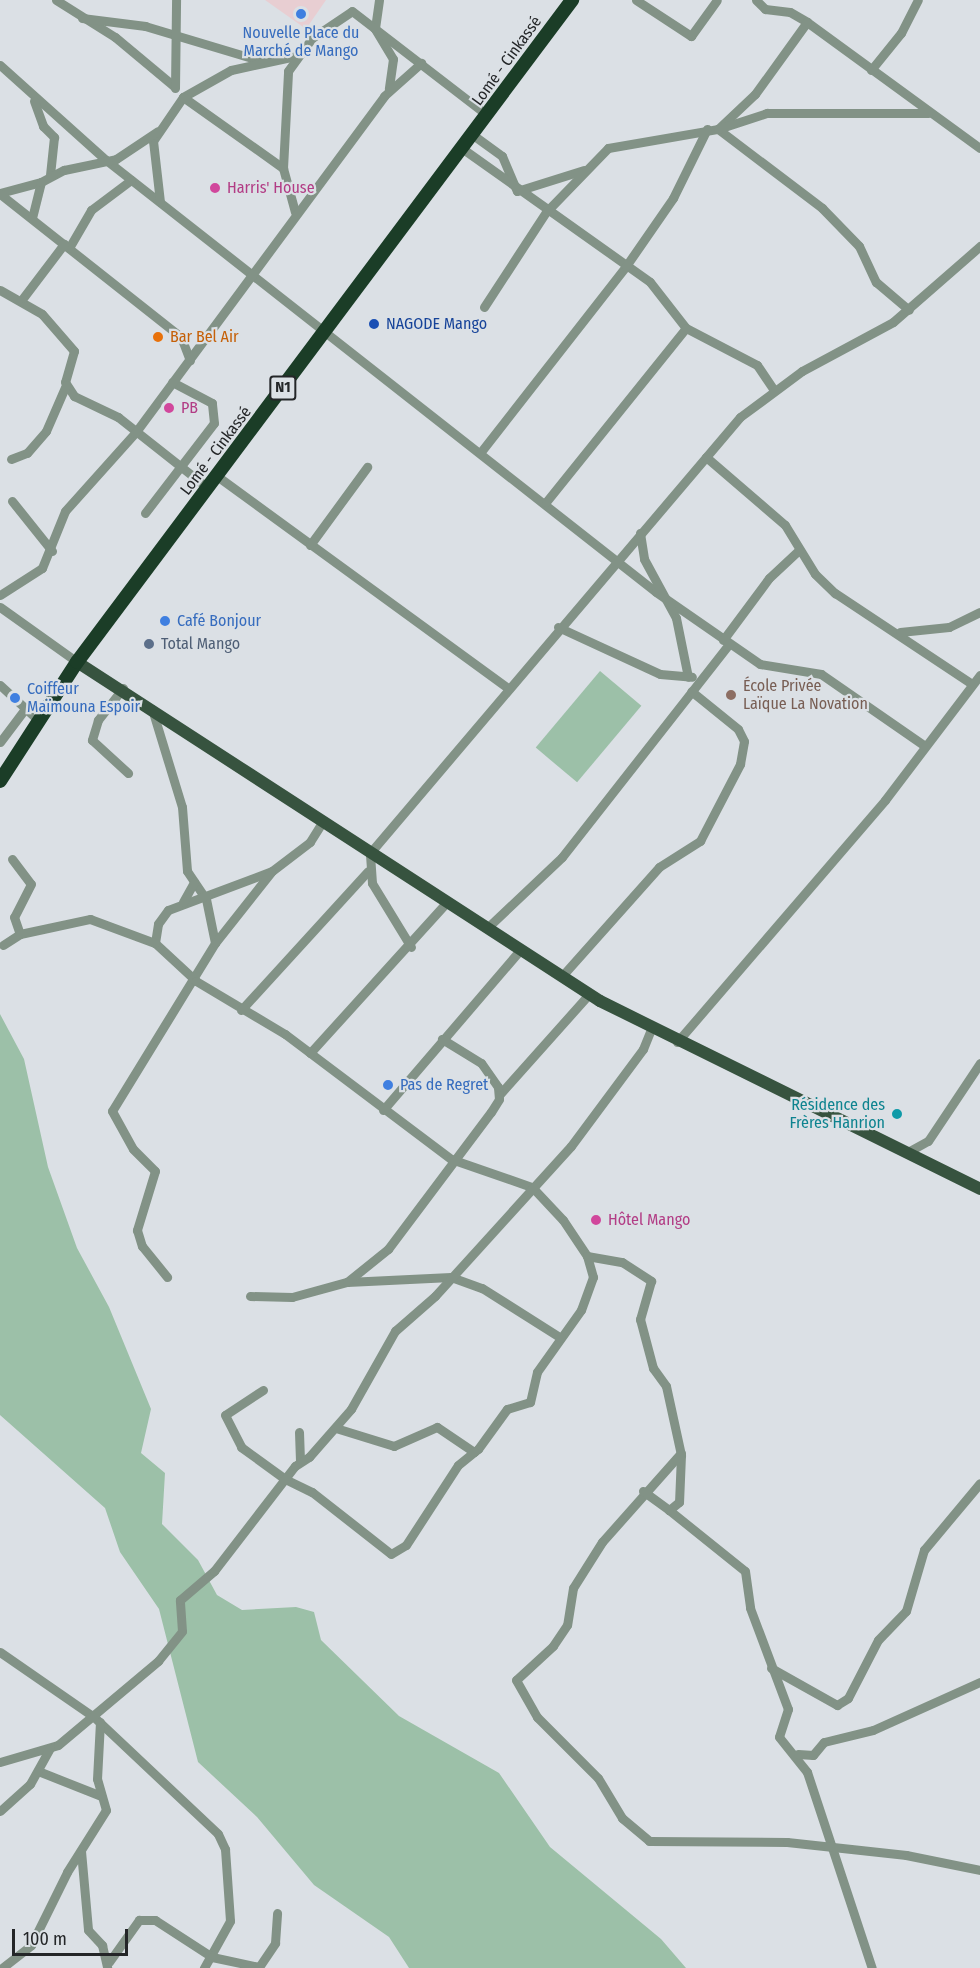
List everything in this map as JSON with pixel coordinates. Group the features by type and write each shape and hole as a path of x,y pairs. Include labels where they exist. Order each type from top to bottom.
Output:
{"highway":[{"name":"Lomé - Cinkassé","path":"0,781 77,662 463,149 572,0"}],"main road":[{"path":"77,662 123,688 369,853 589,994 677,1042 980,1189"}],"street":[{"path":"56,0 81,18 115,37 175,87"},
{"path":"173,107 177,36 176,0"},
{"path":"379,0 375,29 393,59 389,89"},
{"path":"636,0 691,36 717,0"},
{"path":"756,0 765,9 790,12 807,22 928,113 980,148"},
{"path":"871,70 918,0"},
{"path":"160,202 152,164 158,131 173,107 183,97 231,70 262,61 296,56 352,11 488,115"},
{"path":"81,18 145,26 262,61"},
{"path":"718,129 755,94 807,22"},
{"path":"295,212 283,168 285,88 296,56"},
{"path":"0,595 42,568 52,551 65,511 135,433 295,212 389,89 421,63"},
{"path":"0,65 33,100 106,160 324,334 546,502 668,601 760,664 821,674 925,746"},
{"path":"183,97 283,168"},
{"path":"33,100 43,126 54,137 50,175"},
{"path":"484,307 546,212 608,148 707,129 718,129 737,119 780,112 928,113"},
{"path":"480,453 626,266 673,198 707,129"},
{"path":"718,129 822,208 859,246 876,282 909,310"},
{"path":"0,193 41,182 50,175 123,156 158,131"},
{"path":"473,135 502,156 517,190"},
{"path":"463,149 546,212 650,282 686,328 757,365 773,389"},
{"path":"517,190 586,169"},
{"path":"23,298 66,246 91,210 131,180"},
{"path":"33,218 41,182"},
{"path":"0,193 181,337 190,360"},
{"path":"411,947 368,871 369,853 506,687 740,417 773,389 909,310 980,246"},
{"path":"0,290 23,298 74,351 66,385 46,431 27,453 12,459"},
{"path":"546,502 686,328"},
{"path":"145,513 183,470 209,434 216,411 197,392 172,382"},
{"path":"66,385 87,405 118,417 135,433 208,488"},
{"path":"706,458 785,525 799,550 836,593 972,684"},
{"path":"310,546 367,467"},
{"path":"217,476 506,687"},
{"path":"12,501 52,551"},
{"path":"640,533 644,559 679,625 688,677"},
{"path":"487,928 562,857 701,678 770,578 799,550"},
{"path":"0,607 77,662"},
{"path":"897,632 949,627 980,612"},
{"path":"558,627 660,674 701,678"},
{"path":"677,1042 925,746 980,675"},
{"path":"1,688 38,720"},
{"path":"123,688 98,720 92,740 128,773"},
{"path":"562,976 653,873 700,841 740,764 744,741 738,729 691,691"},
{"path":"152,707 173,768 187,870 206,899 215,944"},
{"path":"0,742 25,709"},
{"path":"183,903 206,899 272,871 310,842 323,821"},
{"path":"12,859 31,884 14,917 20,934"},
{"path":"166,1277 142,1246 137,1230 155,1171 133,1149 112,1111 196,981 215,944 272,871"},
{"path":"241,1010 368,871"},
{"path":"155,943 158,924 183,903 194,882"},
{"path":"310,1053 411,947 447,902"},
{"path":"3,945 20,934 97,920 155,943 196,981 310,1053 451,1159 532,1186 587,1256 592,1284 561,1338 537,1372 530,1402 507,1409 474,1452 458,1465 397,1555 312,1492 285,1479 241,1447 225,1417 263,1390"},
{"path":"383,1110 520,950"},
{"path":"347,1282 388,1249 500,1094 589,994"},
{"path":"0,1762 51,1748 97,1720 178,1637 180,1600 214,1570 285,1479 336,1428 377,1373 395,1331 451,1277 618,1086 651,1029"},
{"path":"442,1039 481,1063 500,1094"},
{"path":"906,1153 928,1141 980,1062"},
{"path":"587,1256 622,1262 651,1281 640,1319 654,1368 666,1386 681,1453 679,1502 669,1510"},
{"path":"250,1296 292,1297 347,1282 451,1277 482,1288 561,1338"},
{"path":"336,1428 394,1446 437,1427 474,1452"},
{"path":"299,1432 300,1462"},
{"path":"681,1453 643,1491 578,1580 567,1625 553,1646 516,1680 518,1688 538,1718 598,1778 622,1818 649,1841 752,1840 830,1848 841,1847 980,1870"},
{"path":"771,1668 837,1705 848,1698 878,1640 906,1611 924,1550 980,1483"},
{"path":"643,1491 745,1571 750,1608 771,1668 789,1709 779,1737 798,1754 872,1968"},
{"path":"0,1652 97,1720 222,1841 230,1921 204,1968"},
{"path":"798,1754 813,1755 824,1742 873,1730 980,1682"},
{"path":"2,1968 32,1945 81,1851 106,1810 100,1796 97,1720"},
{"path":"0,1811 38,1771 51,1748"},
{"path":"38,1771 100,1796"},
{"path":"826,1834 841,1847"},
{"path":"81,1851 88,1930 108,1965 139,1920 155,1920 212,1957 259,1967 275,1943 277,1913"}],"shaded area":[{"name":"Nouvelle Place du Marché de Mango","path":"265,0 326,0 306,29"}],"green space":[{"path":"600,671 641,706 577,782 536,748"},
{"path":"0,1014 24,1059 48,1167 77,1248 109,1307 151,1409 141,1453 165,1473 162,1524 198,1560 217,1595 242,1610 296,1607 314,1612 321,1640 399,1716 499,1773 550,1847 661,1939 686,1968 409,1968 389,1937 314,1885 257,1817 198,1762 159,1609 120,1552 105,1508 0,1415"}],"place":[{"name":"Nouvelle Place du Marché de Mango","path":"301,14"},
{"name":"Harris' House","path":"215,188"},
{"name":"NAGODE Mango","path":"374,324"},
{"name":"Bar Bel Air","path":"158,337"},
{"name":"PB","path":"169,408"},
{"name":"Café Bonjour","path":"165,621"},
{"name":"Total Mango","path":"149,644"},
{"name":"École Privée Laïque La Novation","path":"731,695"},
{"name":"Coiffeur Maïmouna Espoir","path":"15,698"},
{"name":"Pas de Regret","path":"388,1085"},
{"name":"Résidence des Frères Hanrion","path":"897,1114"},
{"name":"Hôtel Mango","path":"596,1220"}]}
